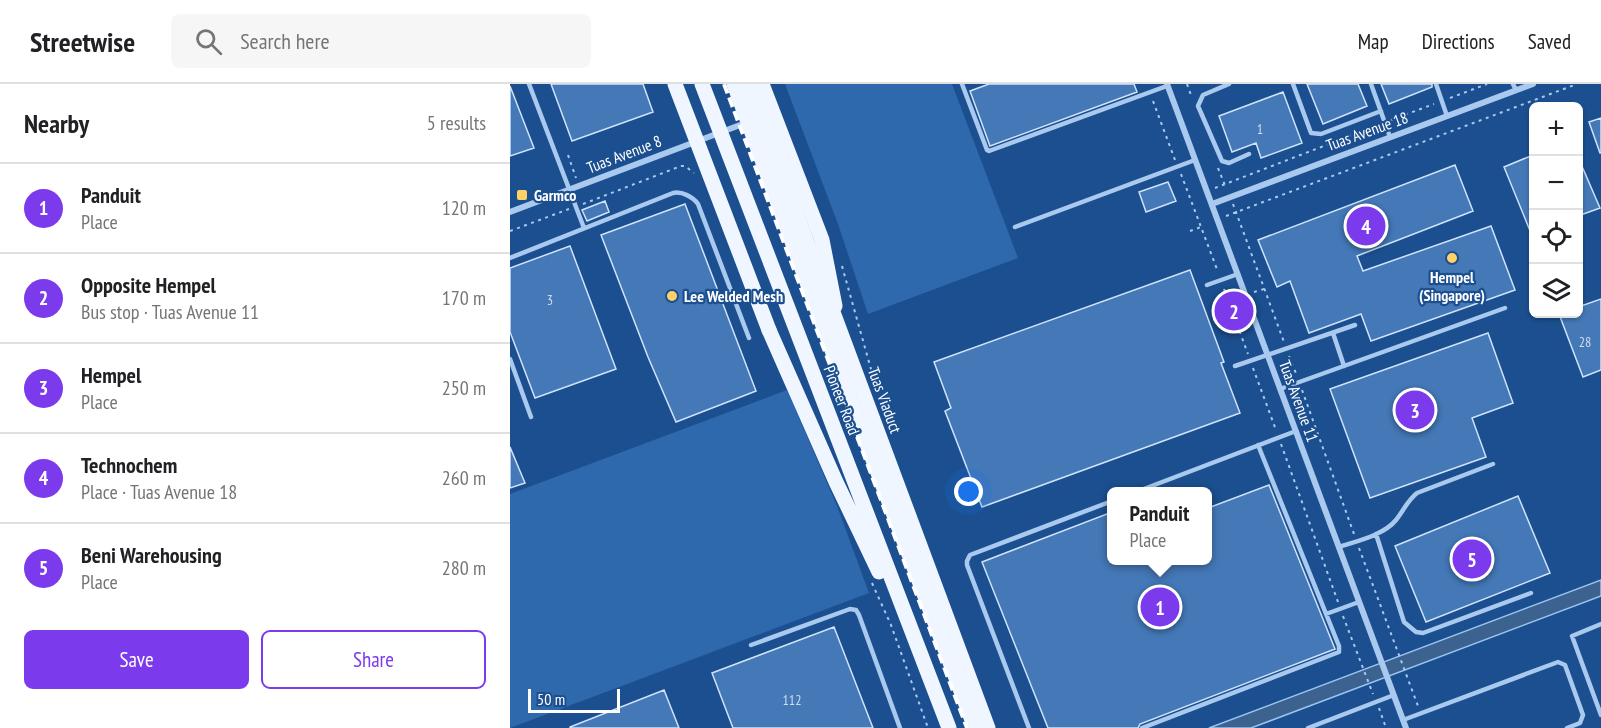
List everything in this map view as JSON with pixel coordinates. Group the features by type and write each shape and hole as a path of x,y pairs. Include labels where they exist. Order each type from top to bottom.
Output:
{"main road":[{"path":"675,84 769,330 836,482 889,592 943,728"},
{"name":"Pioneer Road","path":"702,84 949,728"},
{"name":"Pioneer Road","path":"734,84 851,402 975,728"},
{"name":"Tuas Viaduct","path":"748,84 988,728"},
{"path":"762,84 822,240 842,339 851,402"}],"street":[{"name":"Tuas Avenue 18","path":"1212,204 1447,116 1515,87 1533,84"},
{"name":"Tuas Avenue 11","path":"1167,85 1406,728"},
{"name":"Tuas Avenue 8","path":"510,212 748,122"}],"lane":[{"path":"529,84 584,228"},
{"path":"962,84 989,151 1167,85"},
{"path":"1229,84 1203,95 1198,106 1222,161 1229,163 1249,154"},
{"path":"1293,84 1311,133 1314,135 1381,111"},
{"path":"1371,84 1390,137"},
{"path":"1436,84 1447,116"},
{"path":"1015,227 1195,160"},
{"path":"510,258 676,192 693,198 698,204 749,338"},
{"path":"1207,285 1238,274"},
{"path":"1280,389 1505,308"},
{"path":"1235,366 1355,325"},
{"path":"1333,333 1344,366"},
{"path":"510,359 531,417"},
{"path":"1149,487 1296,430"},
{"path":"1142,728 1338,653 1340,646 1258,445"},
{"path":"1339,547 1376,534 1395,521 1407,500 1417,493 1493,464"},
{"path":"1029,728 967,565 968,558 970,555 1107,503"},
{"path":"1376,534 1404,622 1416,632 1423,633 1531,593"},
{"path":"1326,614 1359,602"},
{"path":"752,645 849,609 856,610 900,728"},
{"path":"1601,624 1572,636 1601,715"},
{"path":"1403,720 1558,662 1565,665 1583,715 1580,723 1567,728"},
{"path":"1308,728 1394,695"}],"path":[{"path":"1187,84 1195,106"},
{"path":"1207,191 1487,84"},
{"path":"1217,219 1577,84"},
{"path":"1150,92 1386,728"},
{"path":"568,155 580,186"},
{"path":"1216,162 1420,714"},
{"path":"510,231 681,166 697,174"},
{"path":"1190,231 1201,227"},
{"path":"1226,331 1237,327"}],"shaded area":[{"path":"785,84 952,84 1018,258 868,314 838,224"},
{"path":"787,390 837,506 869,593 510,728 510,494"},
{"path":"1601,580 1601,596 1251,728 1209,728"}],"building":[{"path":"551,84 643,84 653,112 572,141"},
{"path":"989,84 1134,84 1137,92 990,146 970,91"},
{"path":"1307,84 1358,84 1367,106 1323,124"},
{"path":"1381,84 1432,84 1432,87 1389,104"},
{"path":"510,86 534,148 510,156"},
{"path":"1283,92 1302,143 1261,158 1256,143 1232,152 1219,116"},
{"path":"1601,118 1601,153 1600,153 1589,122"},
{"path":"1529,157 1529,228 1504,167"},
{"path":"1455,165 1473,211 1357,256 1363,271 1491,226 1515,290 1371,341 1361,314 1309,333 1290,281 1277,287 1258,240"},
{"path":"1583,169 1600,208 1583,214"},
{"path":"1168,182 1176,201 1146,212 1139,192"},
{"path":"605,201 609,212 587,221 582,210"},
{"name":"Lee Welded Mesh","path":"685,204 756,391 676,422 601,235"},
{"path":"570,246 616,369 535,398 510,332 510,268"},
{"path":"1190,270 1240,413 982,507 945,411 951,408 934,362"},
{"path":"1601,299 1601,370 1583,377 1561,318 1583,318 1583,305"},
{"path":"1488,333 1513,403 1472,418 1486,457 1370,498 1330,389"},
{"path":"510,447 525,483 510,488"},
{"path":"1269,485 1335,649 1140,724 1138,728 1048,728 982,562 1107,514 1107,565 1212,565 1212,506"},
{"path":"1518,496 1550,573 1426,622 1395,546"},
{"path":"834,627 873,728 733,728 712,673"},
{"path":"664,690 679,728 570,728 570,727"}],"railway":[{"path":"724,84 967,728"}],"place":[{"name":"Garmco","path":"522,195"},
{"name":"Technochem","path":"1366,226"},
{"name":"Hempel (Singapore)","path":"1452,258"},
{"name":"Lee Welded Mesh","path":"672,296"},
{"name":"Opposite Hempel","path":"1234,311"},
{"name":"Hempel","path":"1415,410"},
{"name":"Beni Warehousing","path":"1472,559"},
{"name":"Panduit","path":"1160,607"}]}
